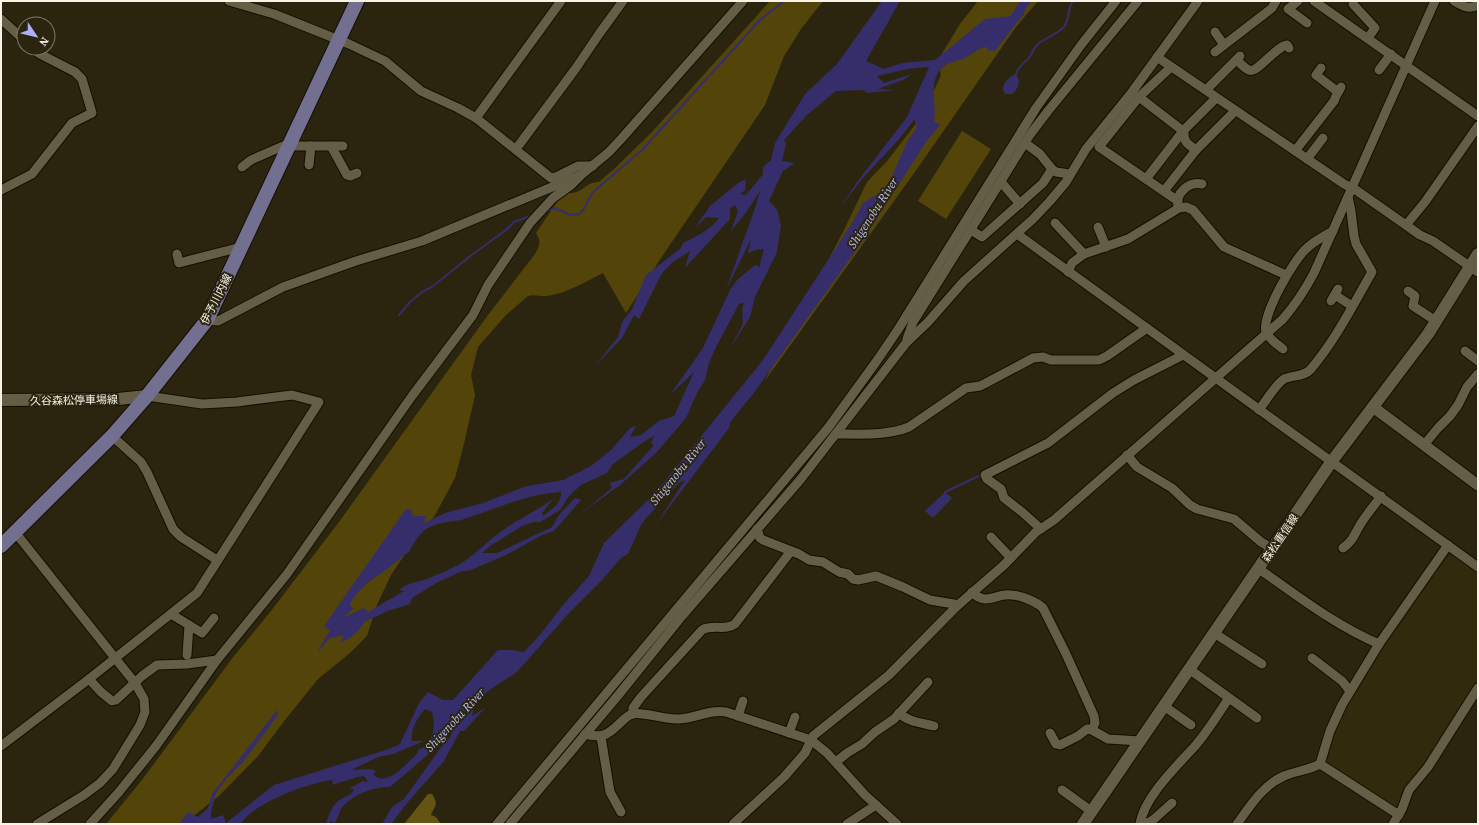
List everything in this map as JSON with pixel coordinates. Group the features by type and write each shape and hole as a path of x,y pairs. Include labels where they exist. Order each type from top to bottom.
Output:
{"main road":[{"name":"伊予川内線","path":"1,546 112,436 207,320 356,1"},
{"name":"森松重信線","path":"1083,824 1332,461 1412,356 1474,269 1478,254"},
{"name":"久谷森松停車場線","path":"1,400 118,399 146,396"}],"street":[{"path":"229,1 274,14 339,39 385,61 421,91 476,118 551,178 578,166 593,166"},
{"path":"476,118 561,1"},
{"path":"516,149 623,1"},
{"path":"90,824 119,792 156,746 217,660 287,574 412,396 473,315 488,285 530,223 553,198 593,166 622,138 743,1"},
{"path":"497,824 808,452 876,362 899,328 1036,108 1081,45 1116,1"},
{"path":"876,362 906,343 913,322 1025,143 1048,110 1138,1"},
{"path":"510,824 620,693 682,616 800,480 906,343 928,322 964,281 1017,234 1046,205 1066,182 1086,150 1132,92 1198,1"},
{"path":"1215,52 1272,8 1276,1"},
{"path":"1298,1 1288,9 1307,23"},
{"path":"1314,1 1478,116"},
{"path":"733,824 784,777 805,753 813,736 889,674 957,606 1041,529 1054,520 1283,320 1300,298 1314,273 1436,1"},
{"path":"1454,1 1465,7 1475,7 1478,5"},
{"path":"1353,4 1375,28 1368,38"},
{"path":"1,19 16,33"},
{"path":"1215,32 1224,44"},
{"path":"1206,90 1238,58 1249,70 1253,71 1279,48 1287,45 1289,48"},
{"path":"1379,70 1391,54"},
{"path":"1,190 32,174 72,123 92,113 82,79 75,72 44,56"},
{"path":"1157,57 1307,160 1474,269"},
{"path":"1171,67 1139,97 1099,147 1164,191 1178,205 1186,206 1193,210 1224,247 1286,275"},
{"path":"1294,151 1326,117 1340,89 1316,75 1321,68"},
{"path":"1139,97 1183,131 1185,141 1196,150"},
{"path":"1146,179 1183,131 1216,98"},
{"path":"1164,191 1196,150 1235,110"},
{"path":"1406,226 1478,126"},
{"path":"1307,160 1323,138"},
{"path":"1025,143 1040,154 1056,172 1070,174"},
{"path":"242,167 251,160 283,146 343,146"},
{"path":"310,165 311,146"},
{"path":"331,146 347,175 350,176 356,172"},
{"path":"971,230 982,237 1043,183 1052,169"},
{"path":"207,320 218,321 282,287 356,261 422,241 581,175"},
{"path":"1001,182 1020,204"},
{"path":"1068,272 1072,263 1084,254 1128,239 1178,205 1184,190 1188,186 1198,183 1202,184"},
{"path":"1259,410 1284,379 1309,371 1331,340 1372,272 1356,244 1348,197"},
{"path":"1055,223 1084,254"},
{"path":"1098,227 1106,247"},
{"path":"1283,349 1266,334 1266,321 1286,275 1306,248 1333,231"},
{"path":"1017,234 1259,410 1448,545 1476,562"},
{"path":"177,254 179,263 237,248 240,250"},
{"path":"1408,291 1415,296 1413,306 1436,321"},
{"path":"1334,295 1352,306"},
{"path":"836,434 869,434 903,430 966,388 980,386 1034,358 1043,357 1051,360 1099,360 1108,356 1147,328"},
{"path":"1466,351 1478,361"},
{"path":"1041,529 1004,498 1001,489 987,479 985,475 1048,443 1123,387 1183,355"},
{"path":"1424,444 1450,416 1458,405 1467,387 1478,374"},
{"path":"1,746 89,679 197,593 319,402 292,395 237,402 202,404 146,396"},
{"path":"1373,407 1478,485"},
{"path":"112,436 144,467 173,530 181,537 217,560"},
{"path":"1127,455 1137,467 1168,485 1190,505 1197,509 1234,519 1261,542 1273,549"},
{"path":"1343,548 1354,537 1380,496"},
{"path":"757,530 762,540 791,551 809,560 823,562 839,572 848,574 853,579 858,580 876,576 902,586 930,600 954,604 957,606"},
{"path":"15,532 135,683 144,699 145,712 140,725 113,769 100,783 84,795 37,824"},
{"path":"991,537 1011,558"},
{"path":"1237,824 1256,798 1282,776 1320,764 1334,721 1350,691 1380,644 1448,545"},
{"path":"633,714 633,708 641,697 702,630 707,628 729,627 735,624 791,551"},
{"path":"1258,570 1340,624 1364,638 1380,644"},
{"path":"972,592 984,600 1012,594 1040,605 1043,608 1094,716 1095,723 1092,730"},
{"path":"171,614 202,633 214,618"},
{"path":"187,655 189,625"},
{"path":"1214,633 1262,664"},
{"path":"1312,658 1342,681 1350,691"},
{"path":"89,679 112,701 116,700 157,665 187,664 217,660"},
{"path":"1189,669 1257,718"},
{"path":"836,762 862,744 899,713 928,682"},
{"path":"1393,824 1399,815 1409,790 1428,767 1478,688"},
{"path":"1140,824 1145,809 1166,777 1198,749 1229,698"},
{"path":"738,716 743,701"},
{"path":"1164,706 1191,725"},
{"path":"585,734 601,737 608,734 624,719 633,714 677,720 718,711 738,716 811,740 827,753 896,824"},
{"path":"899,713 907,719 934,726"},
{"path":"790,733 795,717"},
{"path":"1050,733 1056,744 1060,746 1087,729 1092,730 1108,739 1140,741"},
{"path":"601,737 610,792 621,812"},
{"path":"1320,764 1399,815"},
{"path":"1062,790 1091,811"},
{"path":"1146,824 1153,820 1172,803"},
{"path":"847,824 876,805"}],"shaded area":[{"path":"770,1 823,1 801,29 784,56 765,105 661,258 626,313 603,273 576,287 554,295 528,296 506,315 478,347 471,375 475,395 455,478 434,517 415,539 391,575 376,607 367,636 350,653 318,679 258,756 219,796 183,824 106,824 142,780 234,656 271,611 339,522 488,315 535,254 539,244 539,239 536,233 557,202 568,193 577,192 590,184 599,182 614,169 652,132"},
{"path":"978,1 1038,1 1016,27 912,176 764,382 844,230 867,182 888,160 924,113 941,75 938,60 960,24"},
{"path":"962,131 991,149 946,219 918,201"},
{"path":"1457,556 1478,571 1478,682 1431,755 1400,798 1399,807 1393,809 1325,764 1325,757 1342,713 1396,627 1445,557"},
{"path":"428,794 432,794 436,803 431,815 436,817 441,824 404,824"}],"water":[{"name":"Shigenobu River","path":"882,1 900,1 866,61 884,69 902,63 935,60 985,19 1011,16 1020,1 1032,1 1025,9 1024,14 994,52 992,50 988,51 987,47 975,51 965,58 947,64 938,73 934,86 934,121 940,125 926,142 859,246 753,394 731,421 729,428 655,526 685,480 679,483 664,498 642,523 628,554 621,558 602,580 569,613 517,672 488,691 474,705 472,716 485,708 464,731 460,731 444,761 407,803 391,824 382,824 392,807 404,799 442,746 451,736 452,730 432,751 390,787 370,790 350,800 341,809 335,823 330,821 330,824 326,824 333,807 338,801 349,795 354,790 350,788 363,781 368,782 364,776 332,785 333,780 297,789 269,801 247,816 241,824 179,824 188,812 198,817 208,808 212,794 277,710 278,715 243,762 227,778 216,793 211,812 211,819 223,815 226,823 274,785 389,749 400,744 419,703 428,692 443,700 453,700 498,650 524,652 539,636 563,605 589,576 604,543 656,492 763,360 852,223 863,203 882,191 890,181 907,142 917,127 914,120 900,138 862,179 840,208 857,182 907,117 929,67 908,69 877,76 884,83 912,74 903,80 878,89 895,90 867,93 864,90 836,91 807,115 784,140 786,144 782,161 795,163 783,171 769,201 777,210 781,225 777,252 755,297 750,317 730,348 743,324 742,310 744,303 739,304 716,347 709,363 705,380 697,393 686,418 656,453 620,485 580,514 612,488 610,483 624,479 654,445 651,444 654,436 612,465 607,473 581,485 569,496 560,510 540,522 534,522 522,526 490,546 482,553 497,553 552,527 559,515 575,498 581,500 554,531 542,535 508,554 438,582 412,598 410,604 388,611 364,622 357,632 344,641 340,643 344,635 330,638 317,653 330,631 324,626 406,509 411,510 413,516 426,516 424,523 445,513 483,503 527,486 563,480 591,466 611,450 630,428 636,426 630,437 641,435 659,421 674,416 694,372 670,395 703,348 730,290 738,279 754,266 757,265 759,268 764,249 748,253 751,239 726,290 760,191 747,211 731,231 738,211 735,205 730,209 730,219 685,268 690,251 673,262 662,273 639,319 634,315 622,338 595,366 618,337 622,322 632,309 646,275 681,248 683,243 712,226 719,218 706,217 695,228 710,206 738,183 746,179 745,190 740,194 746,195 763,174 763,167 771,160 775,143 805,94 837,64","holes":["561,492 558,503 543,516 542,513 553,499 505,528 469,558 458,565 427,579 405,586 399,590 404,591 368,612 364,608 342,618 353,609 350,605 362,588 410,551 416,539 426,529 439,524 461,520 541,494","425,709 432,712 434,729 431,739 396,773 385,778 379,778 373,775 376,771 370,769 351,770 378,757 393,754 424,741 412,741 412,732 415,724"]},
{"path":"1016,74 1019,82 1018,87 1012,94 1005,94 1003,87 1005,82"},
{"path":"945,492 952,498 933,518 925,511"}],"waterway":[{"path":"547,211 555,208 570,215 579,214 584,209 592,193 643,149 760,20 784,1"},
{"path":"1016,74 1038,44 1064,27 1073,1"},
{"path":"399,315 410,302 422,292 433,286 506,230 514,222 533,215"},
{"path":"945,492 981,475"}]}
